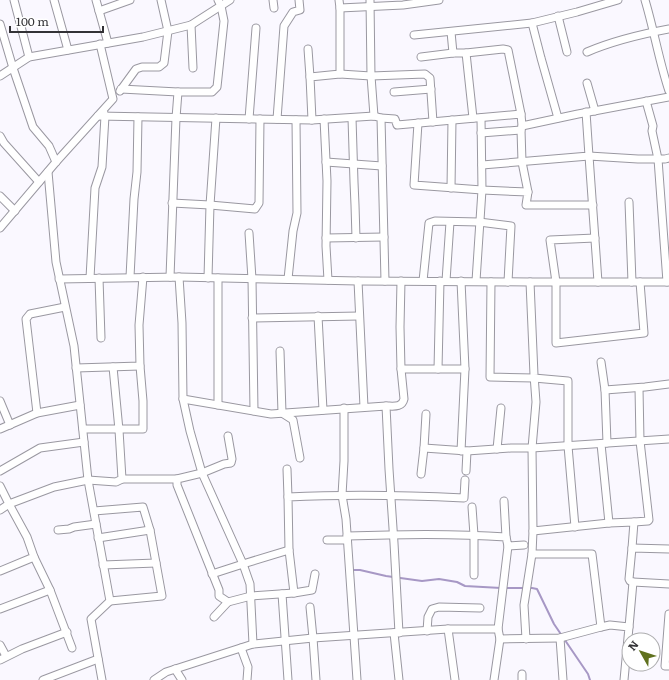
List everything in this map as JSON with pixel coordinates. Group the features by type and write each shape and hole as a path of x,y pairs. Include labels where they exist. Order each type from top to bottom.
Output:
{"street":[{"path":"14,0 29,57"},
{"path":"54,0 68,50"},
{"path":"96,0 113,100"},
{"path":"99,11 130,0"},
{"path":"0,228 56,162 102,114 136,69 142,67 159,67 164,64 168,31 161,0"},
{"path":"0,76 29,57 143,37 191,25 219,3 230,0"},
{"path":"277,119 284,26 293,12 300,10 299,0"},
{"path":"339,0 340,74"},
{"path":"340,8 370,3 403,3 439,0"},
{"path":"414,35 532,23 618,0"},
{"path":"644,0 669,91"},
{"path":"121,89 212,92 217,87 224,21 219,3"},
{"path":"370,3 371,76 378,117 382,166 385,281"},
{"path":"558,16 567,52"},
{"path":"532,23 558,118"},
{"path":"0,24 13,68 34,127 49,146 56,162"},
{"path":"191,25 193,68"},
{"path":"249,119 256,28"},
{"path":"587,52 653,32 669,29"},
{"path":"451,32 453,53"},
{"path":"308,49 312,120"},
{"path":"421,57 453,53 503,49 508,50 521,114 522,162 528,192 526,205 593,205"},
{"path":"466,53 474,118"},
{"path":"310,77 340,74 371,76 425,74 430,78 433,122"},
{"path":"587,83 595,111"},
{"path":"394,92 431,89"},
{"path":"170,277 178,92"},
{"path":"481,133 522,128 586,112 669,97"},
{"path":"59,279 179,277 358,281 668,282 658,159 652,132 653,126 646,101"},
{"path":"586,112 598,282"},
{"path":"102,114 138,117 296,120 378,117 395,119 397,125 521,114"},
{"path":"90,278 96,188 102,167 102,114"},
{"path":"130,277 137,172 138,117"},
{"path":"208,278 210,204 216,118"},
{"path":"352,118 356,238"},
{"path":"476,282 482,190 481,118"},
{"path":"172,203 210,204 255,209 259,203 260,119"},
{"path":"324,119 328,280"},
{"path":"288,279 293,231 297,214 296,120"},
{"path":"450,188 452,120"},
{"path":"418,123 414,185 528,192"},
{"path":"0,136 4,143 39,182"},
{"path":"482,165 589,156 638,159 669,158"},
{"path":"326,162 382,166"},
{"path":"48,172 56,262 74,346 88,480 110,601"},
{"path":"0,196 15,211"},
{"path":"595,238 550,240 556,282 556,343 644,333 636,282 629,202"},
{"path":"438,369 443,281 450,222"},
{"path":"423,281 429,223 480,222 511,226 508,282"},
{"path":"249,233 252,279 254,411"},
{"path":"326,238 384,237"},
{"path":"83,430 143,429 139,325 143,277"},
{"path":"179,277 182,323 183,399 202,473 243,564 250,584 253,644"},
{"path":"99,278 101,338"},
{"path":"218,278 218,405"},
{"path":"358,281 364,407"},
{"path":"183,399 271,414 400,405 404,400 400,327 401,281"},
{"path":"461,281 465,369 464,451 466,471"},
{"path":"490,282 490,377 534,378 568,382 568,446 575,527"},
{"path":"526,639 524,606 532,554 532,448 536,402 530,282"},
{"path":"37,413 26,319 30,314 65,307"},
{"path":"318,316 323,410"},
{"path":"252,318 359,316"},
{"path":"280,350 282,413"},
{"path":"601,362 605,390 604,443 609,523"},
{"path":"76,368 140,366"},
{"path":"113,367 122,479"},
{"path":"402,369 465,369"},
{"path":"605,390 669,384"},
{"path":"533,531 649,520 640,441 639,388"},
{"path":"0,401 10,425"},
{"path":"0,429 37,413 80,405"},
{"path":"386,406 394,534 396,633 399,680"},
{"path":"344,408 344,461 342,495 346,519 357,680"},
{"path":"497,449 501,408"},
{"path":"282,413 293,420 300,458"},
{"path":"421,474 426,414"},
{"path":"0,510 9,504 54,487 88,480 116,482 122,479 177,480 202,473 224,464 231,463 232,459 228,436"},
{"path":"424,448 464,451 669,439"},
{"path":"0,471 40,448 84,442"},
{"path":"287,469 289,550 294,593"},
{"path":"177,480 177,485 219,590 219,596 228,602"},
{"path":"288,496 391,495 464,498 465,480"},
{"path":"0,486 27,537 34,557 50,590 72,648"},
{"path":"494,680 500,639 498,629 508,546 504,501"},
{"path":"94,512 143,507 150,530 162,596 110,601 91,619 102,680"},
{"path":"472,507 474,574"},
{"path":"634,522 629,578 630,581 669,584"},
{"path":"58,530 96,524"},
{"path":"98,538 150,530"},
{"path":"327,540 394,534 506,537"},
{"path":"508,546 524,545"},
{"path":"632,548 669,548"},
{"path":"212,574 289,550"},
{"path":"532,554 592,554 601,627"},
{"path":"0,571 34,557"},
{"path":"103,565 156,563"},
{"path":"214,618 228,602 251,596 294,593 312,590 315,574"},
{"path":"624,680 633,582"},
{"path":"0,609 50,590"},
{"path":"282,594 284,641 288,680"},
{"path":"427,631 428,617 432,609 439,607 480,608"},
{"path":"310,608 316,680"},
{"path":"669,614 665,666 669,666"},
{"path":"500,639 560,638 610,625 629,627"},
{"path":"154,680 166,672 253,644 313,638 448,629 498,629"},
{"path":"448,629 455,680"},
{"path":"0,645 3,658 67,632"},
{"path":"560,638 563,680"},
{"path":"241,648 248,667 247,680"},
{"path":"43,680 98,659"},
{"path":"175,669 182,680"}],"waterway":[{"path":"353,570 422,581 439,579 457,582 465,586 501,588"},
{"path":"505,588 537,589 554,624 588,674 590,680"}]}
